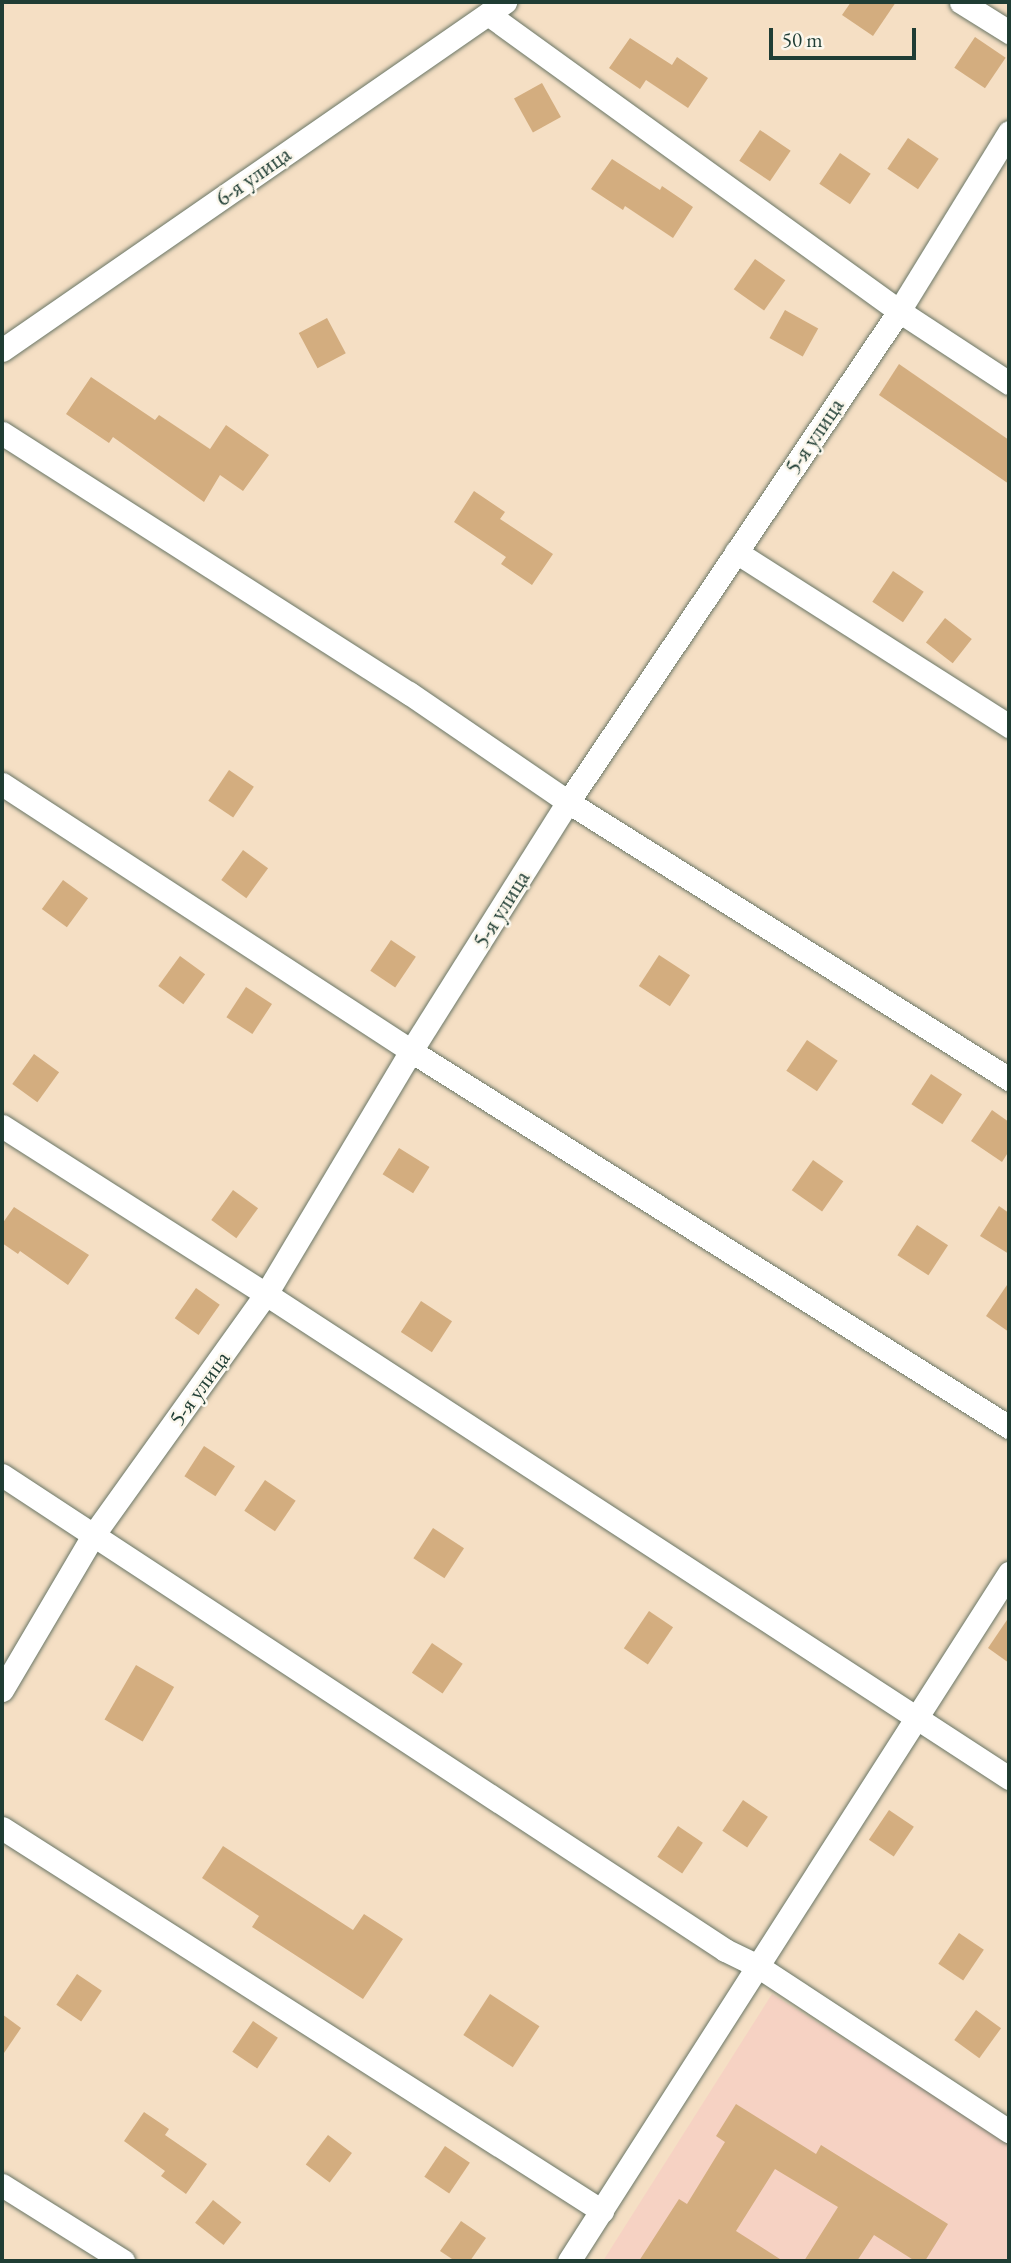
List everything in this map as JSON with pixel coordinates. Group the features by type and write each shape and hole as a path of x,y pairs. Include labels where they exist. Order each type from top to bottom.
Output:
{"street":[{"path":"961,2 1009,33"},
{"path":"496,8 899,311 1009,383"},
{"name":"6-я улица","path":"2,350 496,8"},
{"name":"5-я улица","path":"2,1690 94,1534 267,1294 411,1051 568,802 899,311 1009,132"},
{"path":"2,433 409,693 568,802 1009,1079"},
{"path":"736,552 1009,726"},
{"path":"2,784 411,1051 1009,1427"},
{"path":"2,1126 267,1294 1009,1778"},
{"path":"2,1475 702,1935 756,1965 1009,2131"},
{"path":"569,2261 1009,1573"},
{"path":"2,1828 602,2211"},
{"path":"2,2185 123,2261"}],"shaded area":[{"path":"772,1994 1009,2143 1009,2261 603,2261"}],"building":[{"path":"851,2 896,2 873,36 842,15"},
{"path":"975,37 1006,58 985,88 954,68"},
{"path":"630,38 672,65 677,57 708,78 688,108 646,80 640,89 609,68"},
{"path":"542,83 561,117 533,133 514,99"},
{"path":"760,130 791,151 770,181 739,161"},
{"path":"908,138 939,159 918,189 887,169"},
{"path":"840,153 871,174 850,204 819,184"},
{"path":"612,159 660,190 662,186 693,207 673,238 625,206 623,210 591,189"},
{"path":"755,259 785,280 764,311 734,289"},
{"path":"785,310 818,328 803,356 769,338"},
{"path":"327,318 346,353 318,368 299,333"},
{"path":"899,364 1009,440 1009,484 879,395"},
{"path":"91,377 155,420 159,415 210,449 226,425 269,455 243,491 220,475 204,502 113,437 109,443 66,414"},
{"path":"474,491 505,512 500,519 553,554 532,585 501,564 506,557 454,522"},
{"path":"893,571 924,592 903,622 872,602"},
{"path":"945,618 972,639 953,663 926,642"},
{"path":"229,770 254,787 233,817 208,801"},
{"path":"243,850 268,868 246,898 221,880"},
{"path":"63,880 88,898 67,927 42,909"},
{"path":"391,940 416,957 395,987 370,971"},
{"path":"659,955 690,975 670,1006 639,986"},
{"path":"180,956 205,974 183,1004 158,986"},
{"path":"246,987 272,1004 252,1034 226,1017"},
{"path":"807,1040 838,1061 817,1091 786,1071"},
{"path":"34,1054 59,1072 37,1102 12,1084"},
{"path":"931,1074 962,1094 942,1124 911,1104"},
{"path":"992,1110 1009,1122 1009,1151 1002,1162 971,1141"},
{"path":"399,1148 430,1167 413,1193 383,1174"},
{"path":"813,1160 843,1181 822,1212 792,1190"},
{"path":"233,1190 258,1208 236,1238 211,1220"},
{"path":"999,1206 1009,1213 1009,1254 980,1236"},
{"path":"14,1207 89,1255 68,1285 20,1251 18,1254 2,1243 2,1224"},
{"path":"917,1225 948,1245 928,1275 897,1255"},
{"path":"1009,1282 1009,1332 986,1316"},
{"path":"196,1288 220,1305 199,1335 175,1318"},
{"path":"421,1301 452,1321 432,1352 401,1332"},
{"path":"204,1446 235,1466 215,1496 184,1476"},
{"path":"265,1480 296,1501 275,1531 244,1511"},
{"path":"433,1528 464,1548 444,1578 413,1558"},
{"path":"649,1611 673,1627 648,1665 624,1648"},
{"path":"1009,1617 1009,1663 988,1648"},
{"path":"432,1643 463,1664 443,1694 412,1673"},
{"path":"136,1665 174,1687 143,1742 104,1720"},
{"path":"743,1800 768,1817 747,1847 722,1831"},
{"path":"889,1810 914,1827 894,1857 869,1840"},
{"path":"678,1826 703,1843 682,1873 657,1857"},
{"path":"223,1846 353,1930 364,1914 403,1939 363,1999 252,1927 259,1916 202,1878"},
{"path":"959,1933 984,1950 963,1980 938,1964"},
{"path":"77,1974 102,1991 81,2021 56,2005"},
{"path":"490,1994 539,2026 513,2067 463,2035"},
{"path":"976,2010 1001,2028 979,2058 954,2040"},
{"path":"2,2014 21,2028 2,2056"},
{"path":"253,2021 278,2038 257,2068 232,2052"},
{"path":"736,2104 816,2154 821,2145 948,2224 925,2261 915,2261 874,2235 857,2261 804,2261 838,2207 775,2169 736,2231 783,2261 639,2261 679,2199 687,2204 725,2142 716,2136"},
{"path":"144,2112 169,2129 165,2135 207,2164 186,2194 161,2176 165,2171 124,2141"},
{"path":"328,2135 352,2153 330,2183 306,2165"},
{"path":"445,2146 470,2163 449,2193 424,2177"},
{"path":"213,2200 241,2222 224,2245 195,2223"},
{"path":"461,2221 486,2238 470,2261 455,2261 440,2251"}]}
